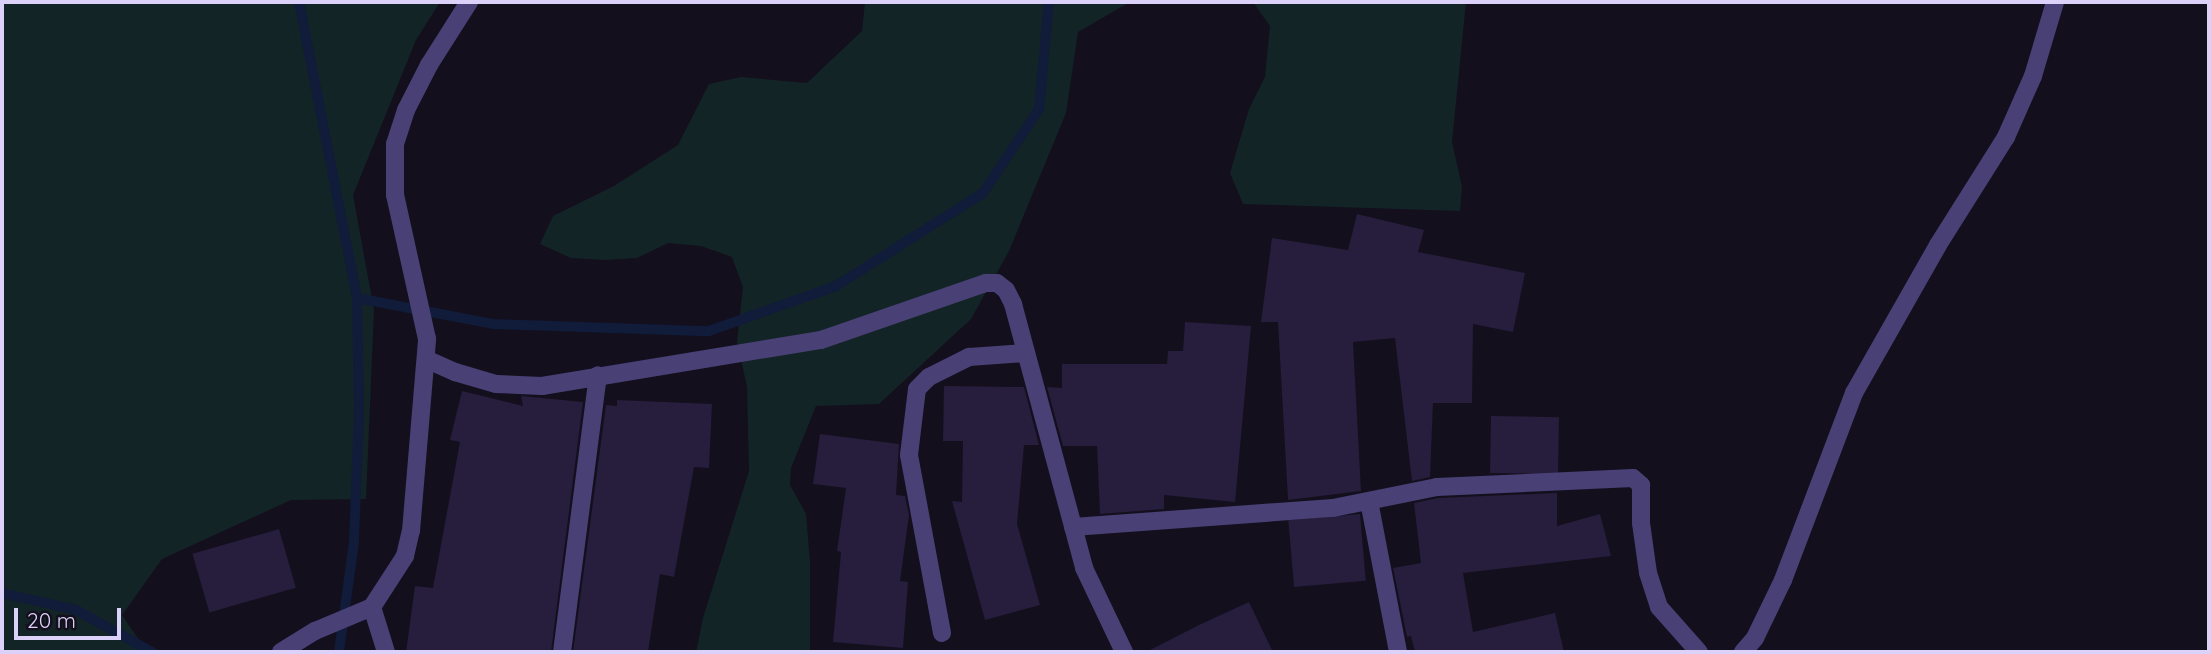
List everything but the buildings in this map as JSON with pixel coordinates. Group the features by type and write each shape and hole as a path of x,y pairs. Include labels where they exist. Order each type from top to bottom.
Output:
{"street":[{"path":"281,652 314,631 372,607 405,556 411,531 428,360 427,339 395,195 395,145 406,110 429,65 469,2"},
{"path":"1743,652 1755,638 1783,580 1854,393 1938,245 2006,137 2033,76 2055,2"},
{"path":"428,360 455,372 496,384 542,386 821,340 986,283 997,283 1006,290 1026,353 1084,568 1124,652"},
{"path":"942,633 909,456 917,389 929,377 969,357 1026,353"},
{"path":"562,652 598,375"},
{"path":"1073,527 1333,508 1437,486 1637,479 1641,485 1641,523 1648,573 1656,596 1660,607 1699,652"},
{"path":"1369,501 1398,652"},
{"path":"372,607 386,652"}],"shaded area":[{"path":"2,2 440,2 416,40 353,195 374,310 366,499 291,500 162,559 122,615 147,652 2,652"},
{"path":"865,2 1130,2 1078,32 1066,113 1009,251 971,319 879,404 816,406 791,468 790,485 806,514 810,562 810,652 696,652 703,618 749,471 747,387 737,341 743,287 732,257 701,246 668,243 637,258 571,258 540,244 553,216 614,186 678,145 709,84 741,77 807,83 862,31"},
{"path":"1253,2 1466,2 1452,142 1462,187 1460,211 1243,204 1230,173 1249,109 1265,77 1270,26"}],"waterway":[{"path":"299,2 357,298 359,411 354,542 339,652"},
{"path":"357,298 493,324 709,331 836,286 983,193 1039,109 1049,2"},
{"path":"2,593 76,610 152,652"}]}
